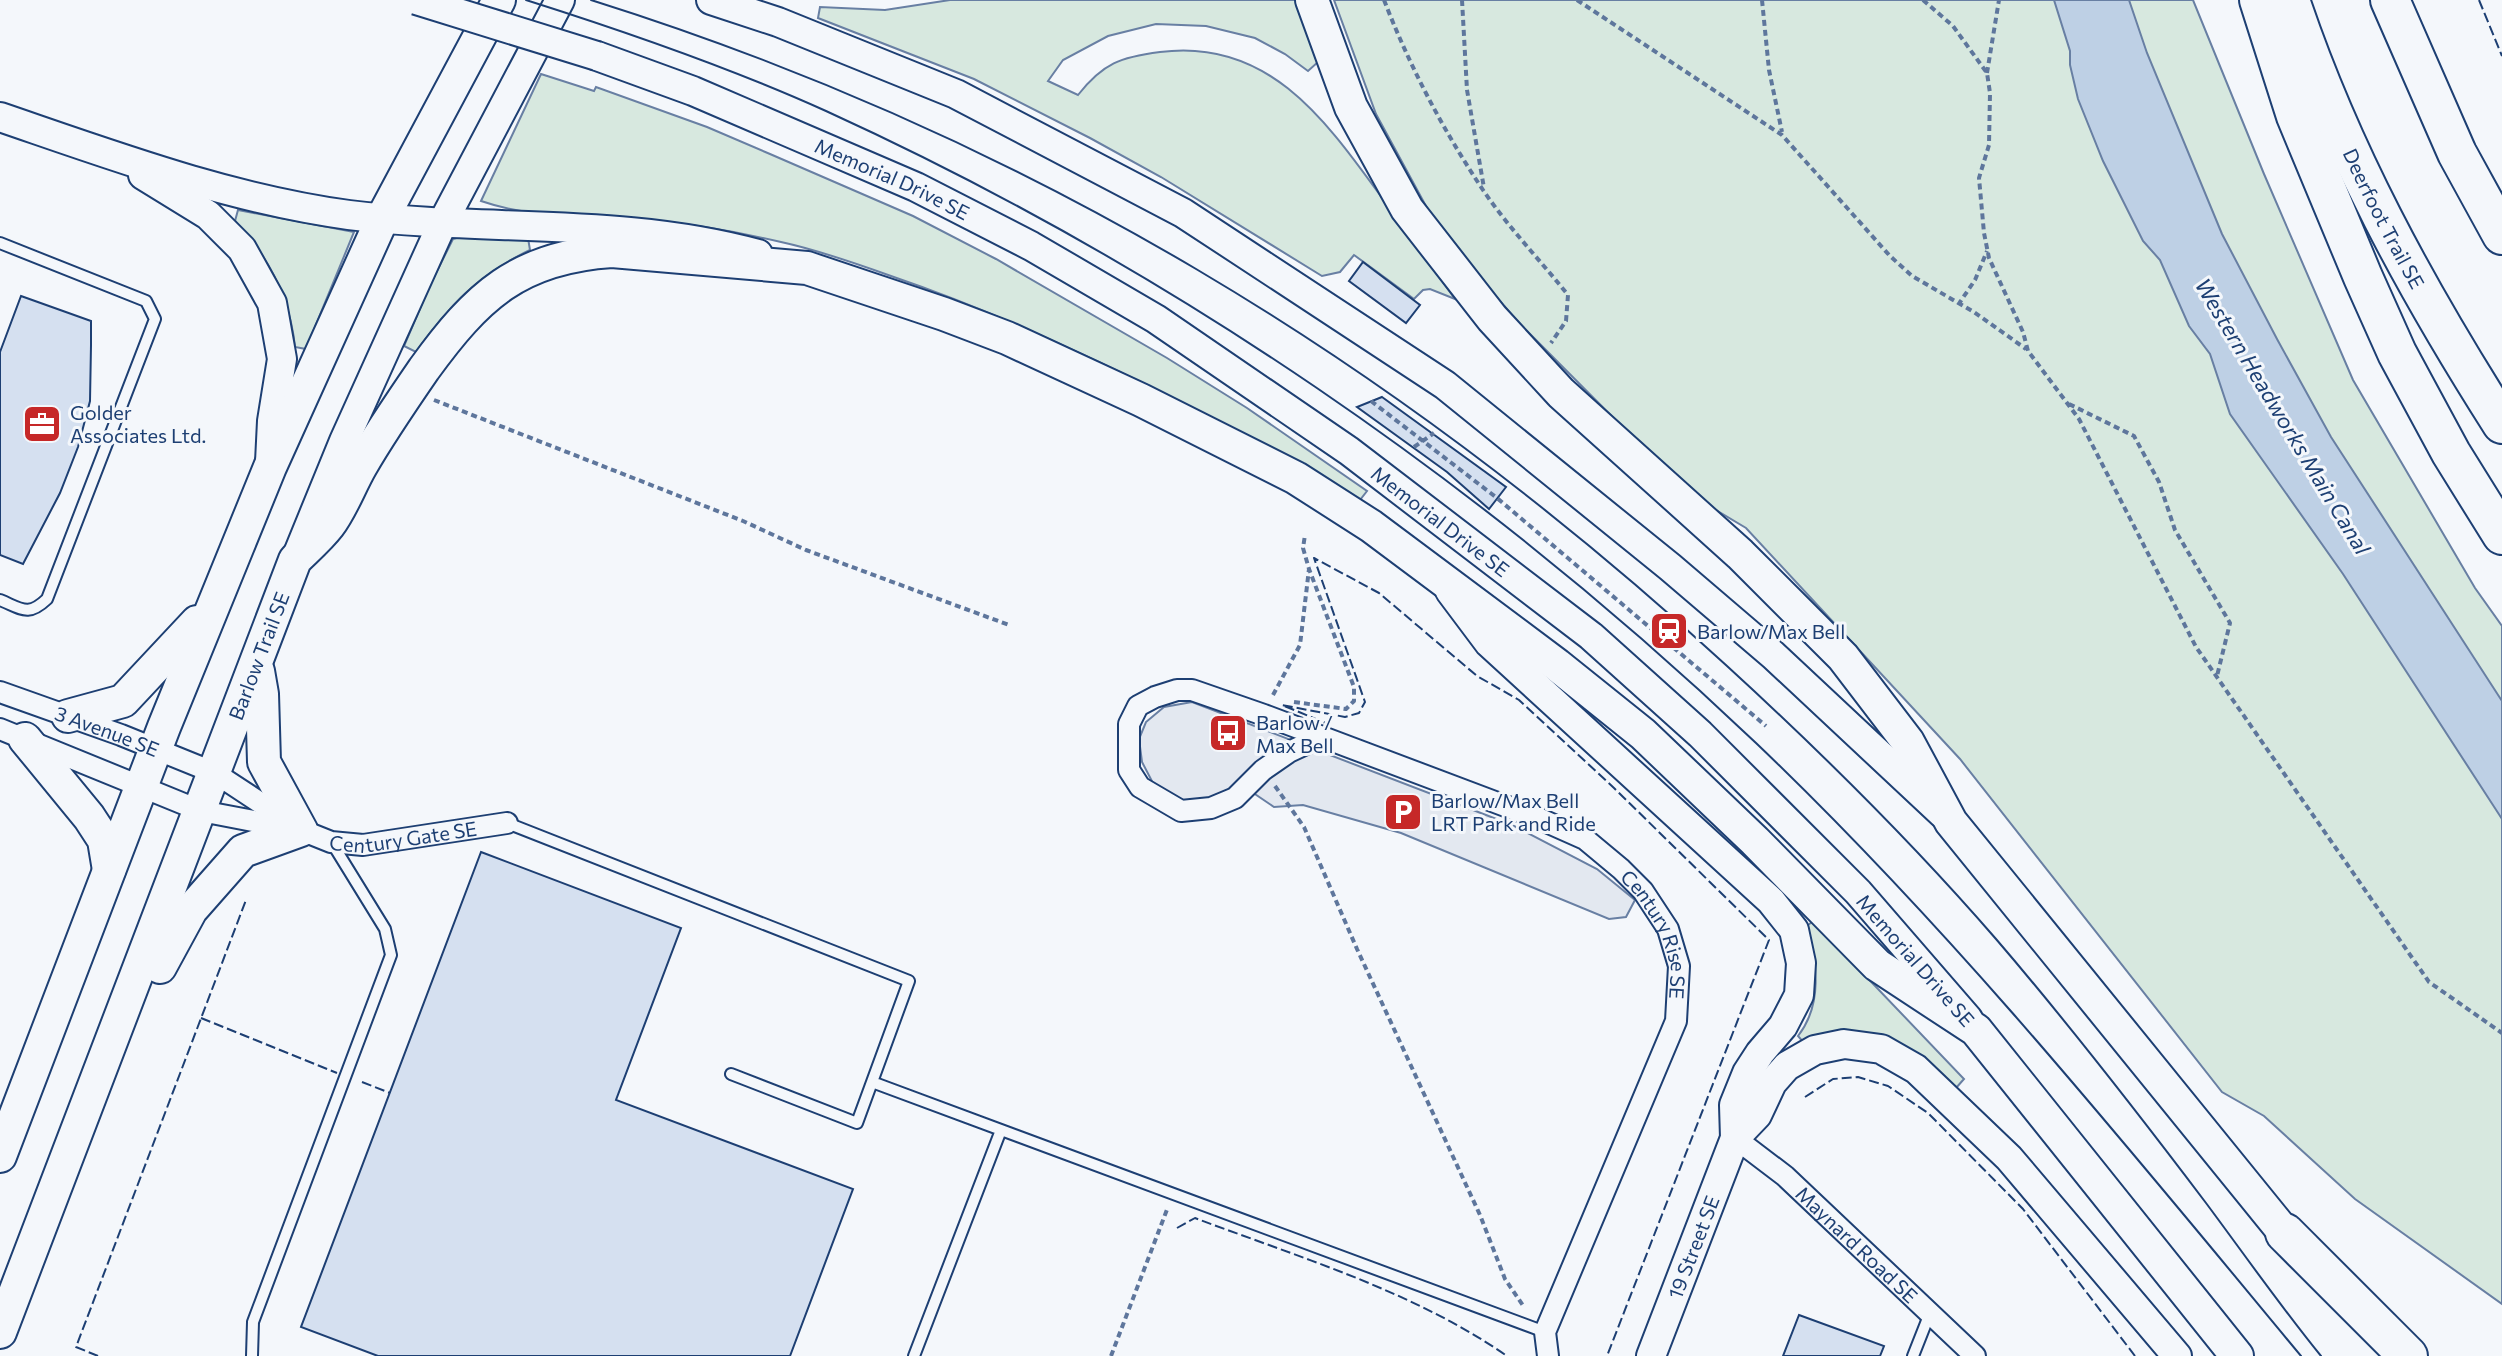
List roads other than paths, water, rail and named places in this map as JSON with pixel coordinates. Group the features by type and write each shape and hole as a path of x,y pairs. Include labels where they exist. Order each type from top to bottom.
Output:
{"highway":[{"path":"2259,0 2296,116 2397,353 2502,535"},
{"name":"Deerfoot Trail SE","path":"2290,0 2333,118 2357,171 2428,305 2502,424"},
{"path":"2390,0 2457,153 2502,235"},
{"path":"2462,470 2502,526"},
{"path":"2285,1233 2408,1356"}],"main road":[{"name":"Memorial Drive SE","path":"416,0 597,56 693,91 916,187 1031,246 1156,319 1349,451 1591,636 1700,734 1858,892 1976,1030 2237,1356"},
{"path":"0,1156 212,605 270,467 383,217 499,0"},
{"name":"Barlow Trail SE","path":"0,1332 295,560 350,427 443,222 560,0"},
{"path":"711,0 778,22 956,94 1183,213 1445,385 1670,567 1773,655 1951,822 2382,1356"},
{"path":"1312,0 1351,107 1407,209 1492,318 1561,393 1740,554 1843,657 1908,742 1951,822"},
{"path":"0,117 108,154 258,198 350,215 611,229 710,241 807,268 1007,338 1141,400 1296,478 1435,572 1643,734 1755,841 1877,965 1976,1030"},
{"path":"108,154 208,215 242,249 272,303 282,359 272,421 270,467"},
{"path":"295,560 330,524 360,467 409,390 457,324 477,303 502,285 550,261 580,253 612,251 807,268"},
{"path":"1435,572 1489,643 1771,901 1794,930 1801,963 1799,995 1783,1026 1747,1073 1734,1105 1735,1138"},
{"path":"68,716 123,701 212,605"},
{"path":"101,1071 128,1030 174,938 211,885 243,851 301,830 264,762 262,694 257,663"},
{"path":"12,734 89,817 104,840 109,870"},
{"path":"1735,1138 1757,1115 1772,1083 1787,1066 1815,1050 1844,1044 1881,1049 1916,1069 2009,1158 2177,1356"},
{"name":"19 Street SE","path":"1651,1356 1735,1138"}],"street":[{"name":"Century Rise SE","path":"1321,737 1289,752 1263,770 1235,798 1211,808 1181,811 1140,787 1129,770 1129,724 1138,706 1177,690 1192,690 1321,737 1540,819 1585,839 1643,891 1668,929 1679,966 1676,1021 1545,1332 1548,1356"},
{"name":"3 Avenue SE","path":"0,692 156,748 215,773"},
{"name":"3 Avenue SE","path":"12,734 201,811"},
{"name":"Century Gate SE","path":"215,773 301,830"},
{"name":"Century Gate SE","path":"201,811 301,830 331,842 363,845 507,823"},
{"name":"Maynard Road SE","path":"1735,1138 1785,1176 1975,1356"}],"lane":[{"path":"0,243 146,301 155,319 47,599 36,610 26,611 0,600"},
{"path":"507,823 909,981 857,1123 731,1074"},
{"path":"252,1356 253,1322 391,955 385,929 331,842"},
{"path":"872,1082 1545,1332"},
{"path":"914,1356 1001,1130"},
{"path":"1913,1356 1930,1313"}],"water":[{"name":"Western Headworks Main Canal","path":"2054,0 2129,0 2147,53 2222,234 2277,339 2331,437 2502,701 2502,819 2343,574 2230,414 2210,354 2189,326 2160,260 2143,241 2103,161 2078,99 2070,51"}],"tram line":[{"path":"526,0 715,65 826,111 953,172 1077,239 1199,311 1317,388 1432,470 1544,556 1652,648 1829,815 2037,1041 2301,1356"},
{"path":"591,0 750,55 904,118 1053,190 1196,269 1335,357 1470,452 1600,555 1727,666 1831,765 1932,868 1996,939 2103,1069 2321,1356"}],"place":[{"name":"Golder Associates Ltd.","path":"42,424"},
{"name":"Barlow/Max Bell","path":"1669,631"},
{"name":"Barlow / Max Bell","path":"1228,733"},
{"name":"Barlow/Max Bell LRT Park and Ride","path":"1403,812"}]}
